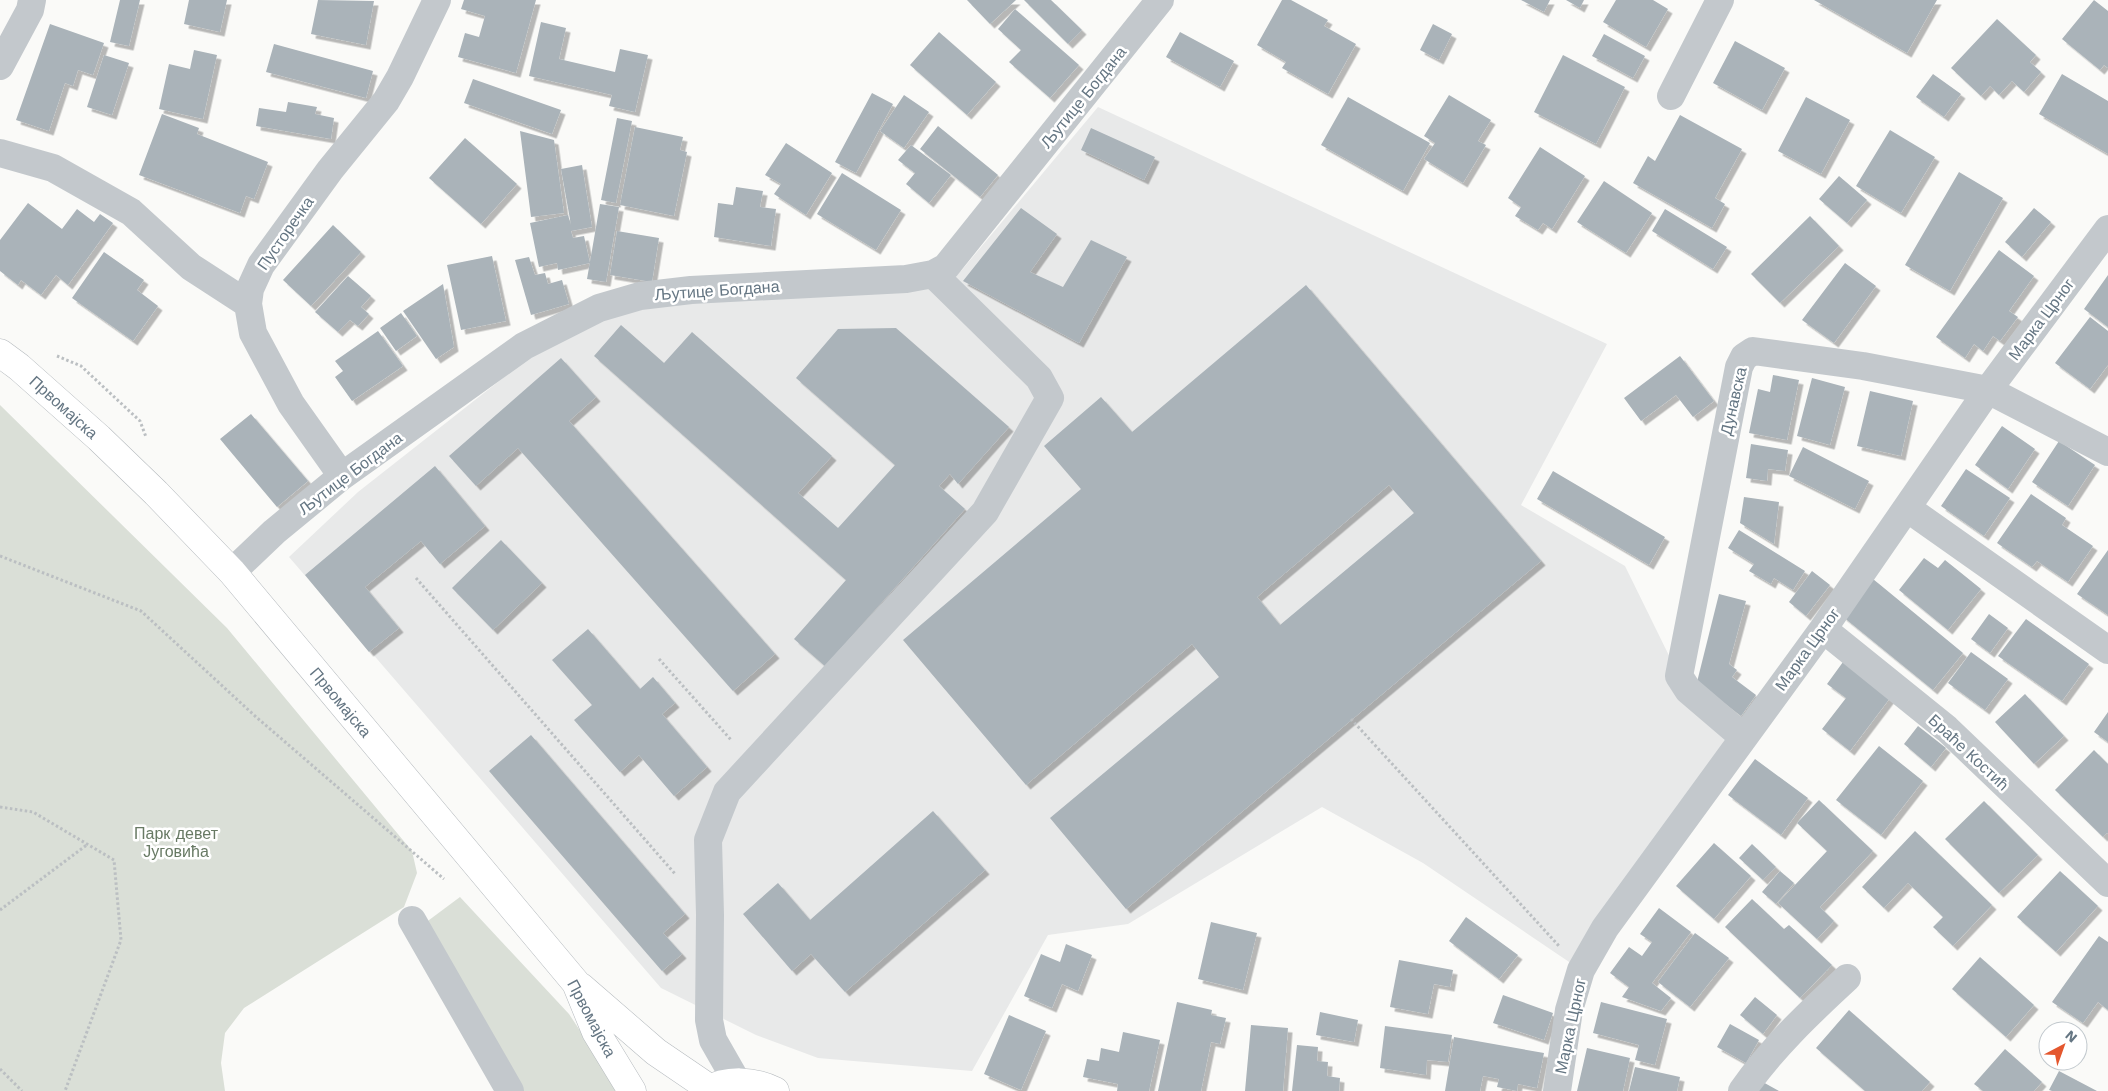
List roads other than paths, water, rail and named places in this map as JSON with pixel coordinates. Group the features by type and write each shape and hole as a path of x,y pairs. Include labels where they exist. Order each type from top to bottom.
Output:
{"main road":[{"name":"Првомајска","path":"0,353 20,367 99,438 156,493 232,572 576,983 596,1032 632,1091"},
{"path":"576,983 656,1052 706,1086 706,1090 737,1082 756,1084 775,1091"}],"street":[{"path":"0,66 30,10 32,0"},
{"name":"Пусторечка","path":"342,476 290,404 253,333 248,304 250,289 261,265 330,170 386,101 400,77 437,0"},
{"name":"Љутице Богдана","path":"232,572 274,532 342,476 524,346 599,308 640,296 691,290 906,280 933,274 946,267 1160,0"},
{"path":"1671,96 1720,0"},
{"path":"0,153 53,168 131,212 191,266 248,304"},
{"name":"Марка Црног","path":"1557,1091 1569,1010 1581,970 1610,921 1824,629 1988,390 2108,229"},
{"path":"737,1082 713,1040 709,1020 710,915 708,840 727,792 985,512 1050,398 1039,378 933,274"},
{"name":"Дунавска","path":"1743,737 1688,690 1678,676 1739,367 1744,357 1753,351 1854,364 1988,390 2108,452"},
{"path":"1907,508 2108,650"},
{"name":"Браће Костић","path":"1824,629 1947,729 2108,883"},
{"path":"412,920 510,1091"},
{"path":"1742,1091 1776,1047 1806,1015 1847,978"}],"park label":[{"name":"Парк девет Југовића","path":"176,842"}]}
